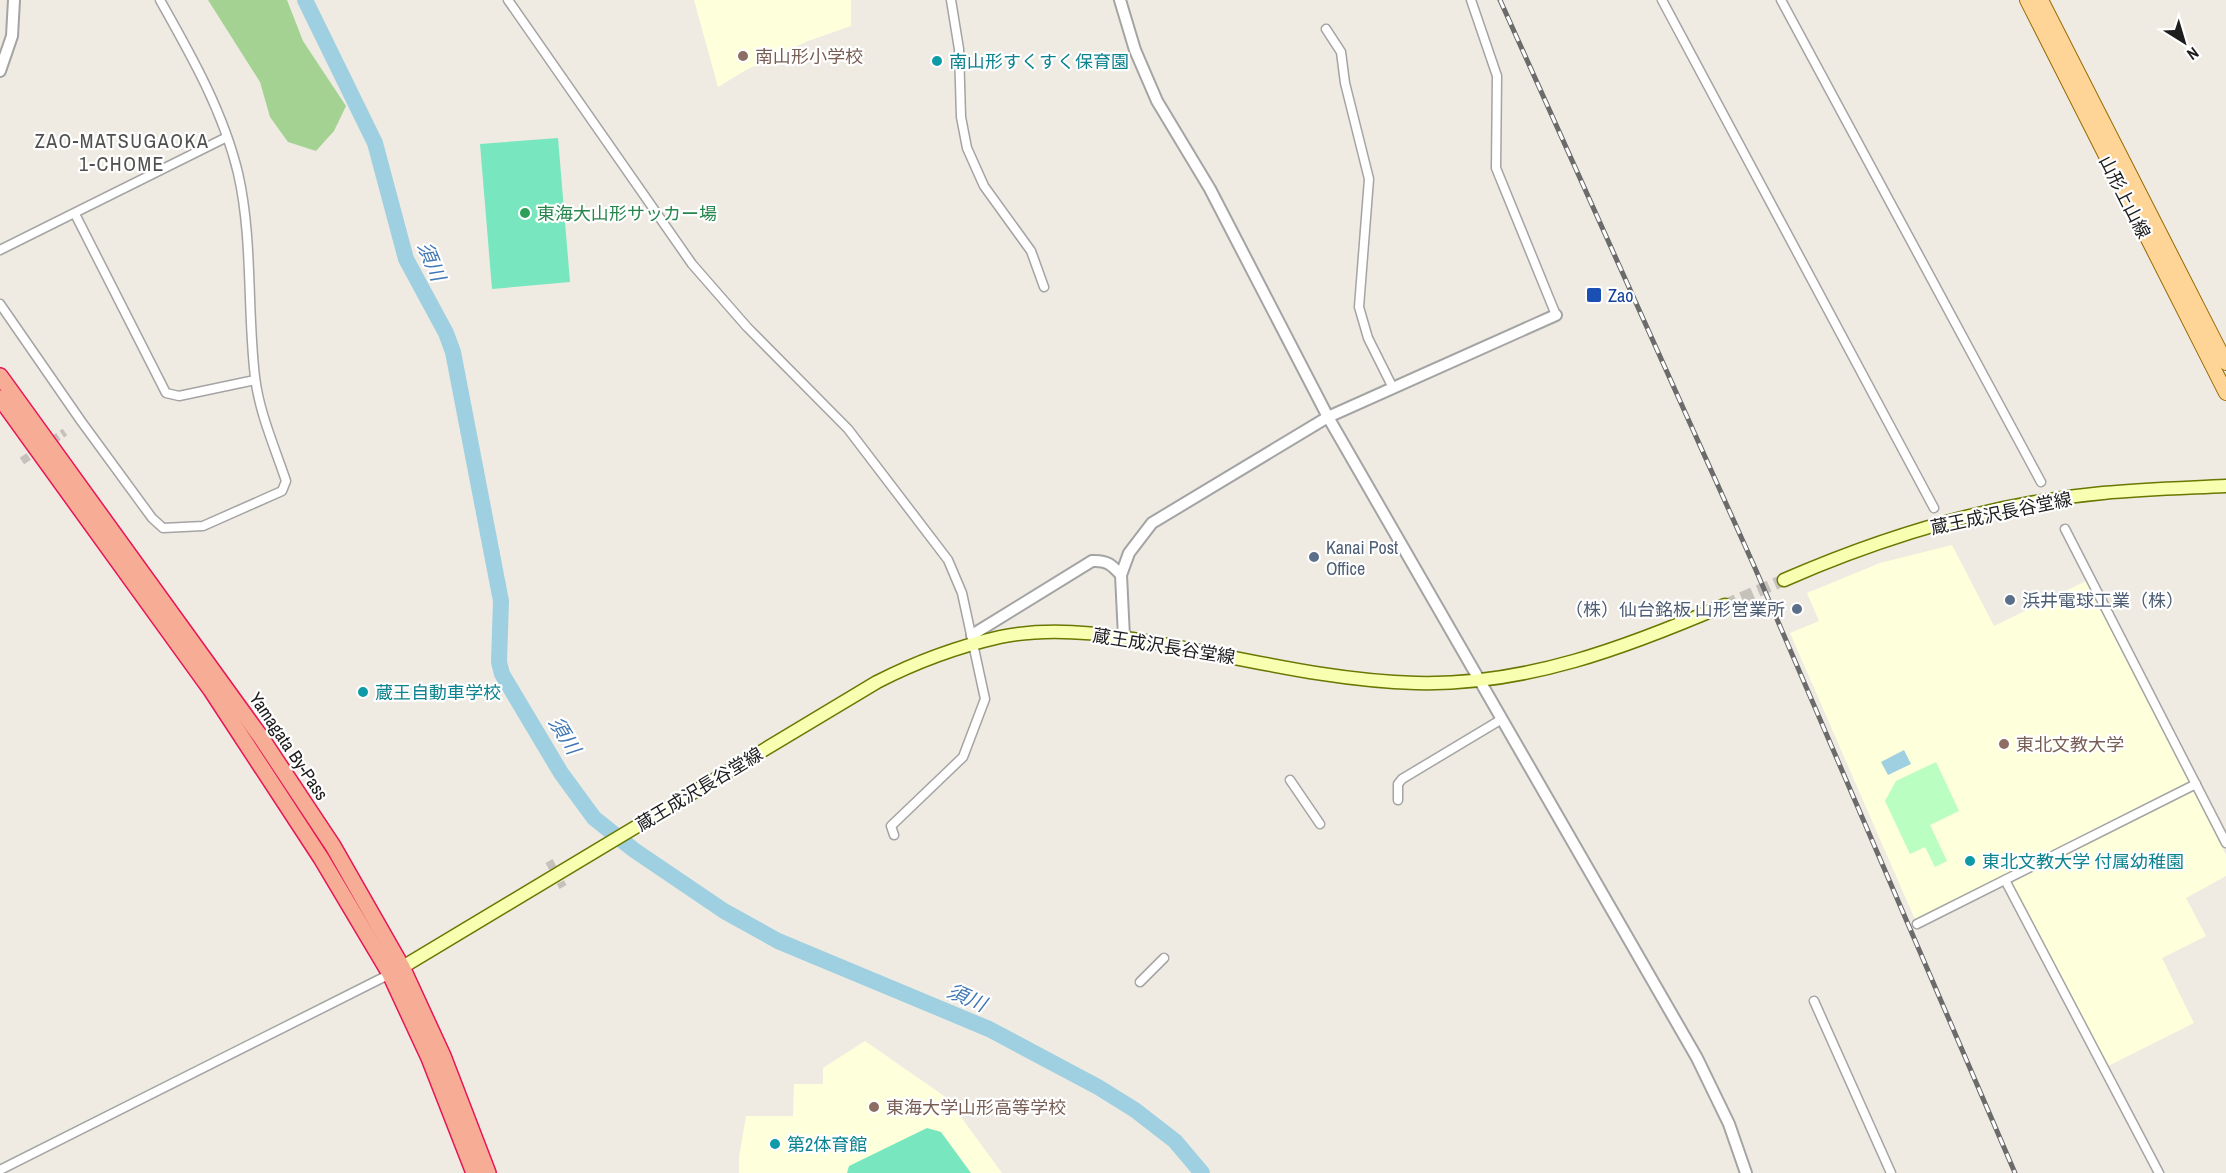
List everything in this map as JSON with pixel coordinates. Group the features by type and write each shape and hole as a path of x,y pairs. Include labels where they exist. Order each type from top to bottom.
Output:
{"highway":[{"name":"Yamagata By-Pass","path":"0,376 260,736 333,846 396,971 443,1056 488,1173"},
{"name":"Yamagata By-Pass","path":"0,398 161,620 258,759 396,971 474,1173"}],"main road":[{"name":"山形上山線","path":"2027,0 2226,393"},
{"name":"山形上山線","path":"2041,0 2226,363"},
{"name":"蔵王成沢長谷堂線","path":"1784,579 1866,545 1990,512 2101,493 2226,486"},
{"name":"蔵王成沢長谷堂線","path":"396,971 899,671 973,640 1048,632 1124,637 1344,678 1417,683 1481,680 1595,657 1725,605"}],"street":[{"path":"0,70 12,36 14,0"},
{"path":"0,304 152,518 164,528 203,526 282,491 286,481 255,380 249,319 244,205 227,137 194,59 160,0"},
{"path":"508,0 692,264 747,327 848,429 948,560 959,585 985,699 963,757 891,826 894,835"},
{"path":"951,0 959,50 961,117 967,148 981,180 1031,251 1044,286"},
{"path":"1120,0 1135,50 1158,101 1214,198 1328,417 1697,1058 1729,1124 1746,1173"},
{"path":"1124,637 1121,575 1129,553 1152,523 1328,417 1556,315 1496,168 1497,76 1471,0"},
{"path":"1662,0 1934,508"},
{"path":"1781,0 2041,482"},
{"path":"1326,29 1341,52 1345,83 1369,179 1359,307 1368,338 1393,388"},
{"path":"0,250 227,137"},
{"path":"75,214 166,393 178,396 255,380"},
{"path":"2065,529 2226,843"},
{"path":"973,640 1092,561 1103,561 1112,565 1121,575"},
{"path":"1398,800 1398,784 1402,779 1502,719"},
{"path":"1290,780 1320,824"},
{"path":"1917,924 2196,784"},
{"path":"2005,880 2159,1173"},
{"path":"1140,982 1164,958"},
{"path":"0,1170 396,971"},
{"path":"1814,1001 1891,1173"}],"shaded area":[{"name":"南山形小学校","path":"694,0 851,0 851,26 808,41 746,70 718,87"},
{"name":"東北文教大学","path":"1952,545 1994,626 2088,580 2226,855 2226,876 2186,898 2206,936 2162,958 2194,1023 2104,1068 2005,880 1917,924 1790,633 1819,621 1807,593 1880,563"},
{"name":"東海大学山形高等学校","path":"865,1041 947,1098 1002,1173 739,1173 739,1157 746,1116 793,1116 794,1084 823,1084 823,1068"}],"green space":[{"path":"208,0 287,0 303,41 346,106 334,131 316,151 288,142 270,117 260,82"},
{"name":"東海大山形サッカー場","path":"558,138 570,282 492,289 480,144"},
{"path":"1936,762 1959,811 1930,825 1947,861 1935,867 1925,847 1910,854 1885,801 1896,781"},
{"path":"927,1128 941,1132 971,1173 847,1173 849,1166"}],"water":[{"path":"1904,750 1911,764 1888,775 1881,762"}],"waterway":[{"name":"須川","path":"305,0 375,143 406,259 446,333 453,352 501,601 499,662 502,674 561,773 594,818 634,850 724,911 778,941 989,1029 1098,1087 1135,1110 1175,1141 1202,1173"}],"tunnel":[{"path":"22,461 65,432"},
{"path":"1725,605 1784,580"},
{"path":"549,861 563,887"}],"railway":[{"path":"1500,0 1755,568 2015,1173"}],"place":[{"name":"南山形小学校","path":"743,56"},
{"name":"南山形すくすく保育園","path":"937,61"},
{"name":"東海大山形サッカー場","path":"525,213"},
{"name":"Zao","path":"1594,295"},
{"name":"Kanai Post Office","path":"1314,557"},
{"name":"浜井電球工業（株）","path":"2010,600"},
{"name":"（株）仙台銘板 山形営業所","path":"1797,609"},
{"name":"蔵王自動車学校","path":"363,692"},
{"name":"東北文教大学","path":"2004,744"},
{"name":"東北文教大学 付属幼稚園","path":"1970,861"},
{"name":"東海大学山形高等学校","path":"874,1107"},
{"name":"第2体育館","path":"775,1144"}],"district":[{"name":"ZAO-MATSUGAOKA 1-CHOME","path":"122,152"}]}
